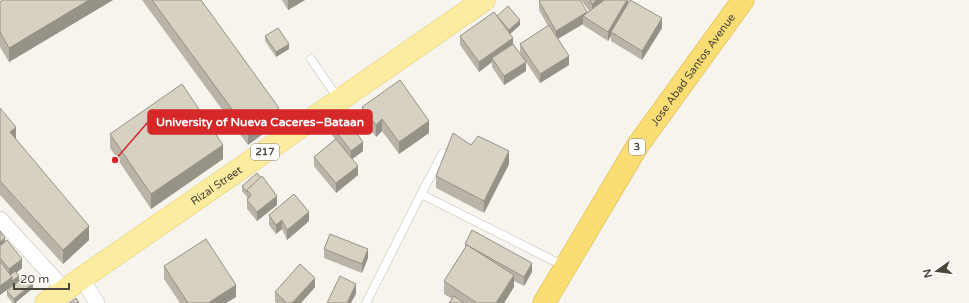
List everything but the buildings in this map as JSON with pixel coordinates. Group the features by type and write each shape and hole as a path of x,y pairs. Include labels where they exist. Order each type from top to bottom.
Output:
{"highway":[{"name":"Jose Abad Santos Avenue","path":"544,303 638,145 743,0"}],"main road":[{"name":"Rizal Street","path":"46,303 484,0"}],"street":[{"path":"0,219 73,284 97,303"}],"lane":[{"path":"311,59 339,101"},
{"path":"366,303 443,153"},
{"path":"421,194 565,266"}],"place":[{"name":"University of Nueva Caceres–Bataan","path":"115,160"}]}
